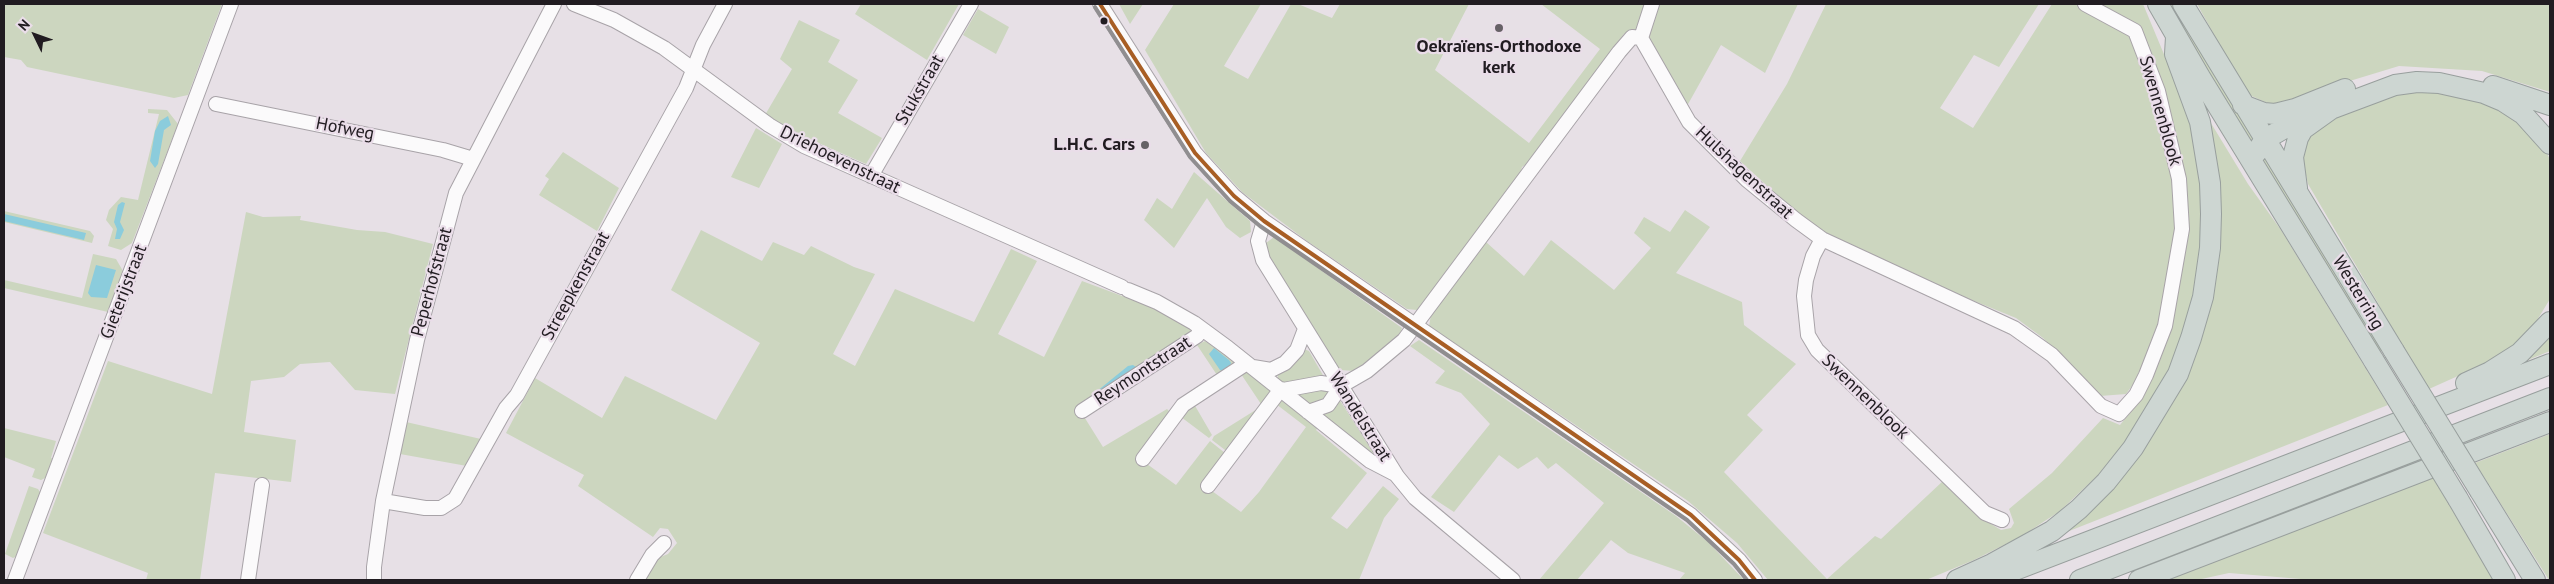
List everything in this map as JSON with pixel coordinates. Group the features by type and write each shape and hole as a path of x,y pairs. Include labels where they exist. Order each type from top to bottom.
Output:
{"highway":[{"name":"Westerring","path":"2158,4 2176,37 2458,499 2505,580"},
{"name":"Westerring","path":"2183,4 2264,140 2535,580"},
{"path":"1957,580 2052,531 2079,509 2106,482 2133,448 2178,374 2192,338 2202,297 2210,248 2211,214 2210,184 2200,122 2175,54 2176,37"},
{"path":"2243,105 2264,113 2275,114 2320,100 2360,83 2412,72 2444,74 2465,78 2550,105"},
{"path":"2254,166 2257,151 2264,140 2337,98 2374,81"},
{"path":"2298,194 2293,157 2298,138 2303,130 2331,110 2395,85 2417,82 2439,83 2484,93 2503,101 2523,114 2550,144"},
{"path":"2410,418 2454,389 2490,372 2520,353 2550,322"},
{"path":"1989,580 2550,364"},
{"path":"2080,580 2550,398"},
{"path":"2139,580 2550,422"}],"street":[{"name":"Gieterijstraat","path":"16,580 231,4"},
{"name":"Peperhofstraat","path":"374,580 383,501 417,340 456,193 554,4"},
{"name":"Driehoevenstraat","path":"574,4 614,20 664,48 769,126 804,146 1157,302 1201,329 1250,365 1370,462 1398,476"},
{"name":"Streepkenstraat","path":"383,501 425,508 441,508 454,499 506,408 524,382 686,88 703,45 726,4"},
{"name":"Stukstraat","path":"871,176 971,4"},
{"path":"1100,4 1195,153 1212,174 1264,221 1692,515 1739,560 1755,580"},
{"path":"1308,412 1328,405 1342,386 1367,371 1404,340 1619,52 1632,37 1641,38 1652,4"},
{"name":"Swennenblook","path":"2086,4 2134,31 2158,91 2179,179 2182,229 2165,326 2136,395 2119,414"},
{"name":"Hulshagenstraat","path":"1641,38 1690,122 1747,180 1822,240 2014,328 2052,355 2101,406 2119,414"},
{"name":"Hofweg","path":"216,104 443,150 473,159"},
{"name":"Wandelstraat","path":"1264,221 1258,241 1259,249 1305,329 1398,476 1415,498 1512,580"},
{"name":"Swennenblook","path":"1822,240 1813,256 1806,280 1804,296 1808,335 1816,350 1985,513 2002,520"},
{"name":"Reymontstraat","path":"1082,411 1197,336 1201,329"},
{"path":"1143,459 1183,405 1250,365 1271,370 1286,363 1297,350 1305,329"},
{"path":"1208,486 1282,390 1321,384 1342,386"},
{"path":"248,580 262,485"},
{"path":"637,580 652,555 664,543"}],"green space":[{"path":"4,4 222,4 188,95 174,98 27,67 21,60 4,57"},
{"path":"861,4 959,4 927,60 855,14"},
{"path":"1119,4 1143,4 1130,24"},
{"path":"1174,4 1261,4 1224,66 1248,79 1291,4 1298,4 1332,18 1340,4 1469,4 1435,70 1529,143 1600,49 1541,4 1646,4 1638,31 1624,34 1530,162 1522,167 1520,175 1417,310 1407,309 1307,241 1242,192 1206,153 1145,50"},
{"path":"1653,4 1798,4 1765,73 1721,45 1687,106 1646,32"},
{"path":"1826,4 2039,4 1999,67 1974,55 1940,108 1973,128 2052,4 2143,4 2186,107 2196,150 2202,195 2198,278 2187,322 2173,363 2132,433 2098,475 2060,511 2022,536 1974,560 1926,580 1768,580 1737,543 1688,501 1429,326 1431,315 1486,242 1524,276 1551,240 1614,290 1651,248 1634,233 1644,217 1670,232 1685,210 1710,227 1676,273 1742,302 1744,325 1796,364 1747,415 1763,430 1724,472 1827,579 1875,536 1881,539 1943,481 1991,524 2001,530 2011,528 2014,523 2009,509 2052,473 2103,418 2120,425 2137,404 2185,241 2168,112 2129,34 2147,84 2174,180 2176,218 2173,260 2158,324 2139,376 2126,394 2100,396 2043,338 2016,318 1920,279 1813,228 1740,161 1787,84"},
{"path":"2165,4 2176,4 2255,139 2247,143"},
{"path":"2197,4 2550,4 2550,92 2482,71 2399,66 2353,80 2279,108 2247,94"},
{"path":"978,9 1009,27 996,54 963,35"},
{"path":"799,20 840,40 828,62 858,80 838,113 882,138 866,164 807,138 765,115 792,69 780,59"},
{"path":"2429,88 2477,99 2500,109 2516,119 2547,153 2550,160 2550,299 2531,330 2510,349 2489,362 2429,389 2397,341 2378,303 2308,184 2304,167 2304,148 2307,137 2321,123 2400,91"},
{"path":"148,109 167,110 178,124 132,243 121,250 108,246 113,229 106,220 109,210 121,197 138,200 159,114 148,113"},
{"path":"2203,110 2248,184 2281,230 2388,405 2049,539 2139,452 2181,389 2205,326 2218,257"},
{"path":"756,128 782,144 759,188 731,177"},
{"path":"563,152 619,188 597,231 539,195 549,179 545,176"},
{"path":"2265,154 2384,349 2378,353 2263,166"},
{"path":"1194,172 1250,221 1251,232 1240,238 1226,227 1207,198 1174,248 1144,220 1157,198 1172,209"},
{"path":"4,211 90,231 94,236 92,243 4,222"},
{"path":"246,212 263,217 301,216 300,220 357,230 385,232 433,244 395,394 355,390 330,362 300,364 284,377 251,381 244,432 296,440 291,482 215,473 200,580 146,580 148,573 43,533 108,361 212,394"},
{"path":"701,230 762,261 773,242 804,255 811,246 854,267 875,274 833,354 855,366 895,289 974,322 1011,249 1037,261 998,334 1044,357 1082,281 1149,306 1188,326 1190,329 1191,333 1078,407 1103,447 1167,409 1170,412 1147,464 1176,485 1210,441 1225,453 1212,491 1241,512 1259,492 1306,427 1276,404 1283,400 1320,425 1316,430 1367,473 1331,518 1347,529 1383,486 1399,499 1384,518 1359,580 644,580 658,558 668,554 677,543 668,529 660,528 653,537 578,486 584,475 506,433 535,378 602,418 625,376 716,420 760,343 671,290"},
{"path":"1274,237 1402,328 1399,336 1355,371 1340,370 1279,276 1264,247"},
{"path":"93,254 116,259 123,271 108,312 4,288 4,280 82,298"},
{"path":"2550,337 2550,351 2523,362"},
{"path":"1419,340 1676,516 1708,542 1744,580 1679,580 1685,573 1628,553 1611,540 1577,580 1539,580 1604,503 1556,463 1548,469 1537,457 1518,469 1499,455 1454,512 1431,497 1490,424 1461,393 1435,383 1445,371 1410,346"},
{"path":"1205,341 1235,361 1235,364 1217,375 1197,345"},
{"path":"1304,349 1309,351 1324,377 1285,383 1281,381 1278,378 1277,372"},
{"path":"1252,371 1272,392 1261,404 1241,374"},
{"path":"1327,387 1332,396 1310,405 1298,397 1299,393"},
{"path":"1339,399 1380,463 1317,414"},
{"path":"1194,404 1212,435 1209,438 1181,417"},
{"path":"1262,406 1229,453 1212,440 1214,436"},
{"path":"406,422 481,439 467,466 400,454"},
{"path":"4,428 56,441 51,458 54,459 47,477 41,480 32,477 35,469 4,457"},
{"path":"2550,434 2550,580 2549,580 2475,463"},
{"path":"2432,476 2494,580 2313,580 2229,573 2197,580 2163,580"},
{"path":"29,486 38,489 42,495 20,555 13,558 5,554"}],"water":[{"path":"168,116 171,125 164,130 158,164 155,168 150,161 155,131 160,121"},
{"path":"122,202 125,203 120,222 124,230 120,239 115,239 117,229 114,222 118,205"},
{"path":"4,214 86,233 84,240 4,221"},
{"path":"96,265 116,270 107,298 91,297 88,293"},
{"path":"1214,348 1231,363 1228,370 1224,372 1220,370 1209,354"},
{"path":"1133,365 1136,367 1135,371 1091,396 1128,366"}],"transit line":[{"path":"1100,4 1195,153 1234,196 1264,221 1691,515 1739,560 1755,580"},
{"path":"1095,7 1190,157 1230,201 1260,226 1687,520 1734,564 1747,580"}],"place":[{"name":"Oekraïens-Orthodoxe kerk","path":"1499,28"},
{"name":"L.H.C. Cars","path":"1145,145"}]}
